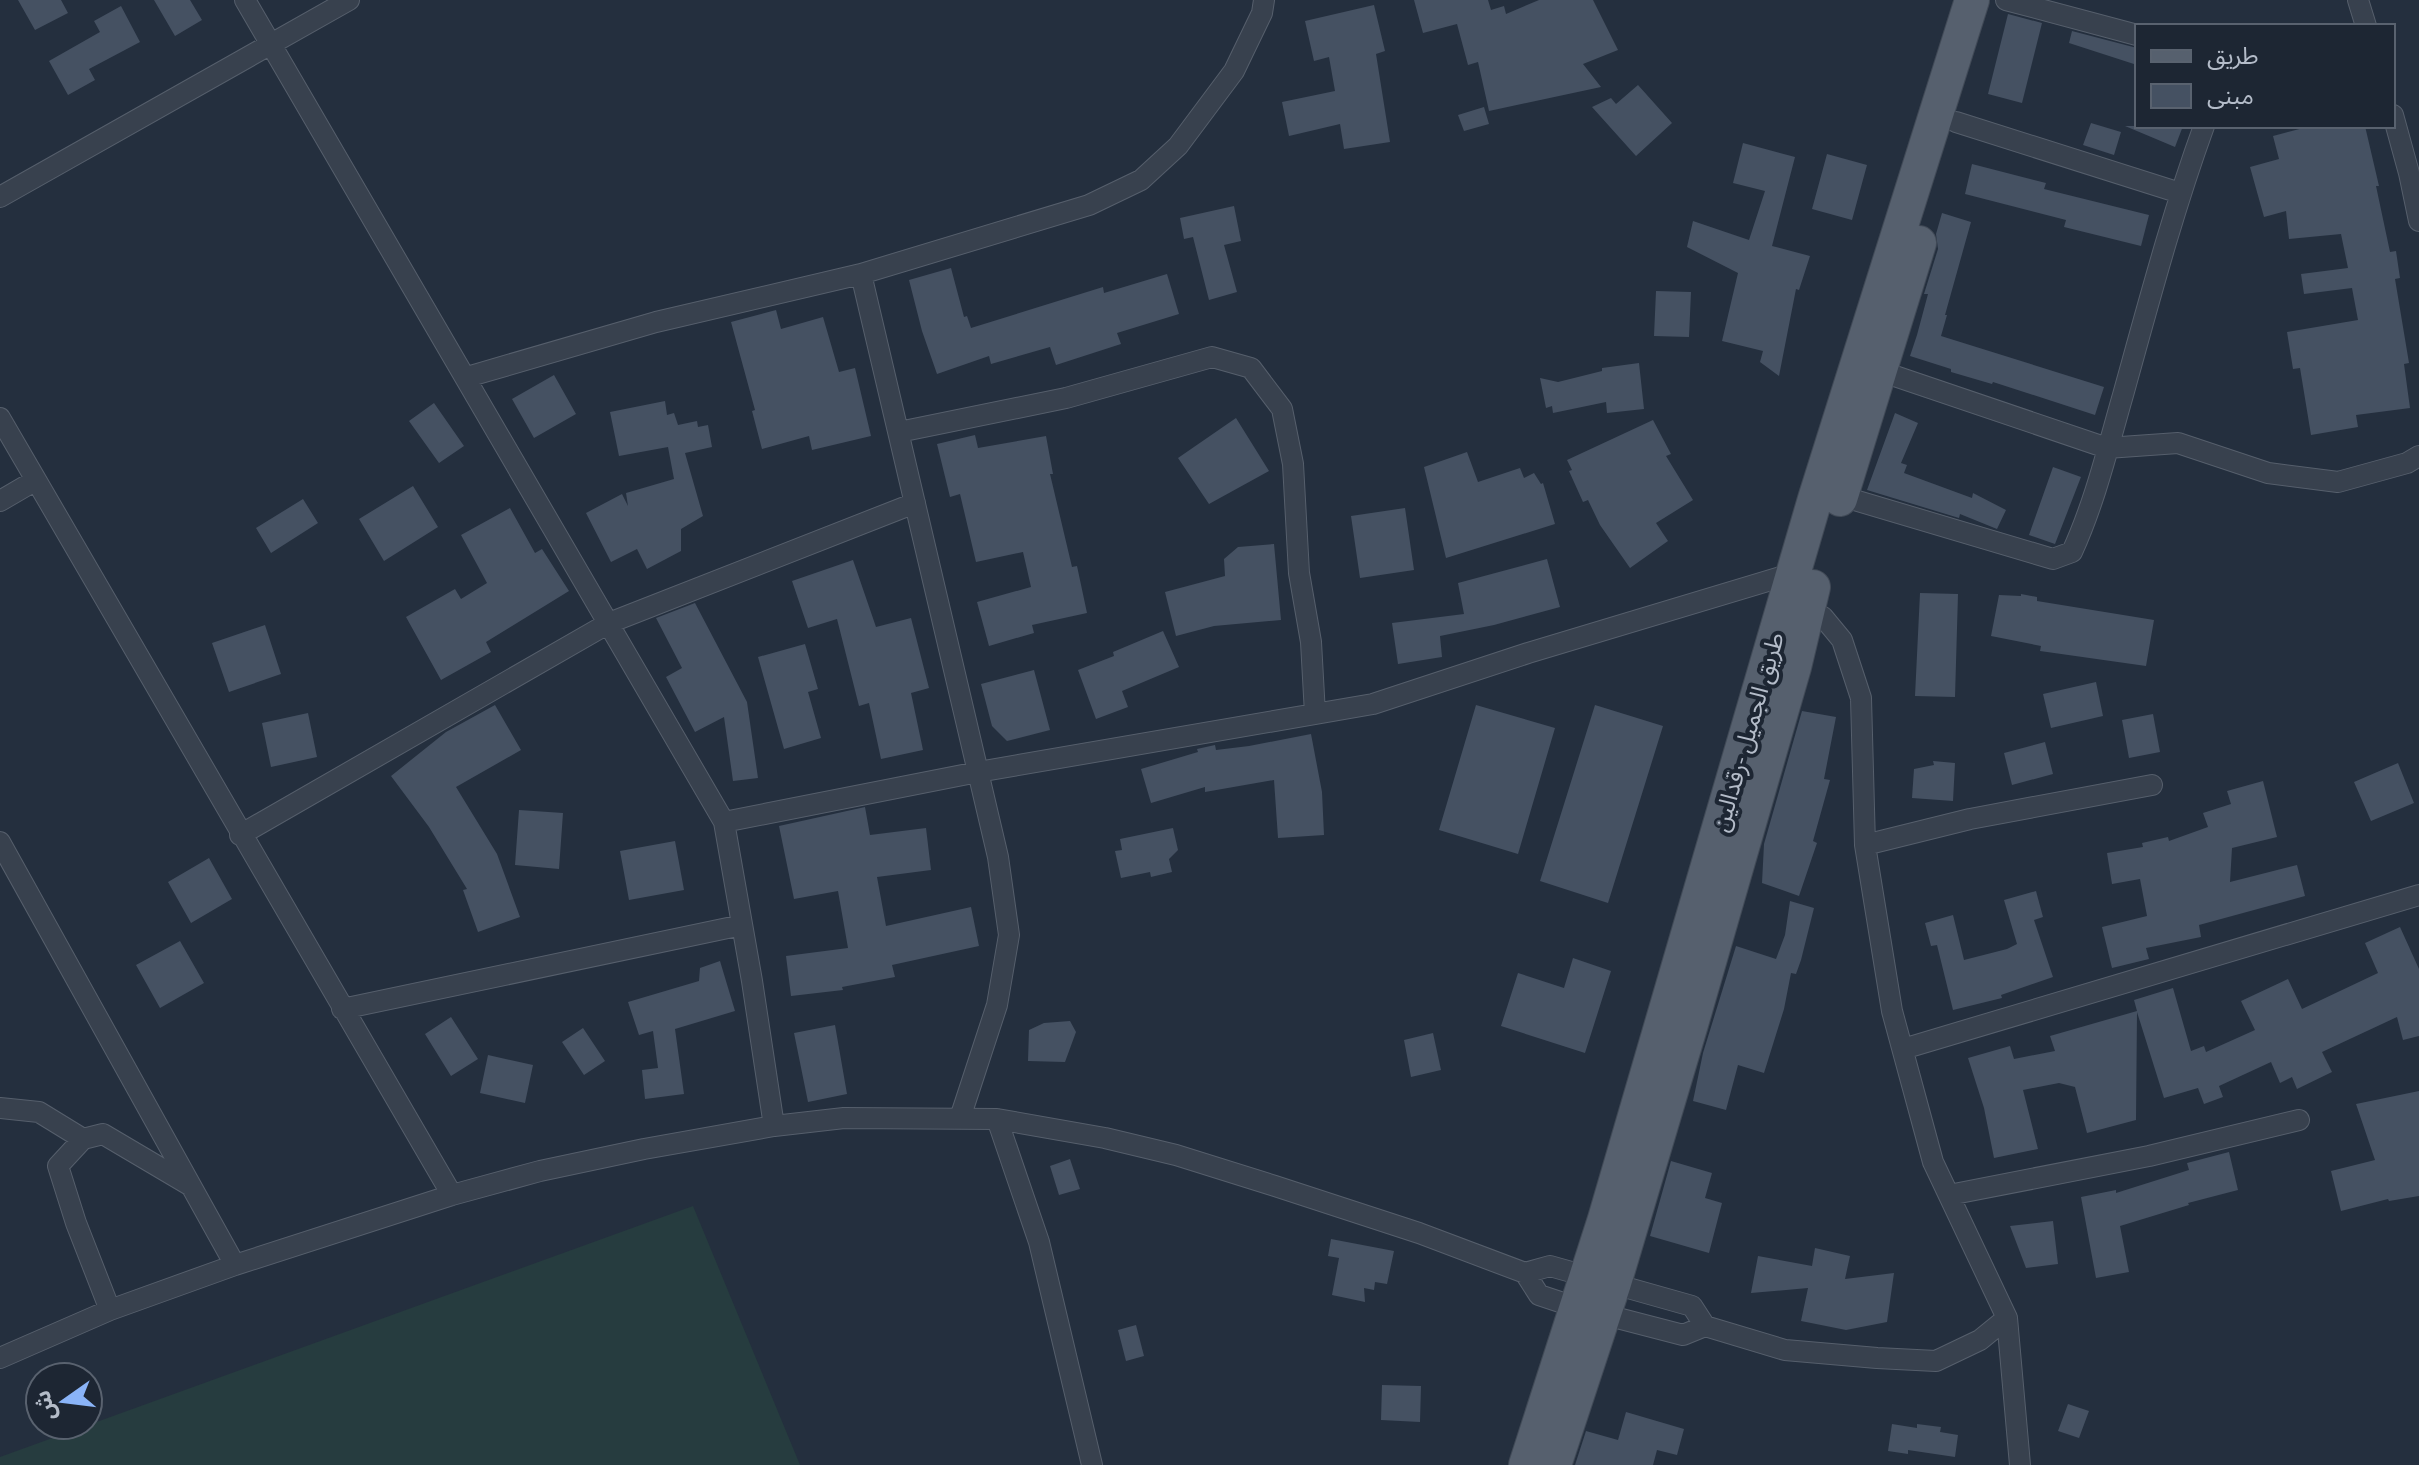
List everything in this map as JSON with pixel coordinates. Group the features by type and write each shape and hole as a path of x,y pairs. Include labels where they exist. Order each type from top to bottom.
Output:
{"main road":[{"name":"طريق الجميل -رقدالين","path":"1554,1465 1594,1295 1614,1189 1794,573 1972,0"},
{"name":"طريق الجميل -رقدالين","path":"1526,1465 1594,1295 1751,820 1794,667 1807,608 1996,0"}],"street":[{"path":"245,0 724,822 774,1126"},
{"path":"0,197 349,0"},
{"path":"467,377 656,322 861,274 1089,205 1141,180 1178,146 1234,71 1262,13 1264,0"},
{"path":"2006,0 2135,34"},
{"path":"2358,0 2365,24"},
{"path":"1956,122 2180,193"},
{"path":"2395,123 2419,221"},
{"path":"1841,496 2053,559 2072,552 2082,532 2180,193 2203,128"},
{"path":"861,274 998,857 1009,935 997,1005 960,1118"},
{"path":"899,432 1066,398 1212,357 1251,368 1282,409 1293,464 1299,573 1311,642 1315,714"},
{"path":"1880,371 2107,448 2178,443 2268,473 2338,482 2407,463 2419,456"},
{"path":"0,418 452,1195"},
{"path":"0,501 36,480"},
{"path":"240,835 609,623 915,503"},
{"path":"724,822 978,772 1373,704 1528,653 1794,573"},
{"path":"1807,608 1823,617 1842,640 1861,698 1865,845 1892,1011 1933,1162 2007,1318 2020,1465"},
{"path":"1865,845 1970,819 2152,785"},
{"path":"0,842 235,1265"},
{"path":"1903,1049 2419,895"},
{"path":"342,1009 742,925"},
{"path":"0,1108 39,1112 83,1139"},
{"path":"0,1358 110,1310 235,1265 452,1195 555,1168 774,1126 844,1118 997,1119 1105,1138 1176,1155 1419,1233 1525,1273 1550,1266 1594,1295 1683,1335 1705,1326 1785,1350 1936,1361 1980,1340 2007,1318"},
{"path":"997,1119 1039,1242 1092,1465"},
{"path":"1949,1195 2149,1156 2299,1120"},
{"path":"110,1310 76,1223 58,1166 83,1139 103,1134 192,1187"},
{"path":"1525,1273 1539,1295 1594,1295 1692,1306 1705,1326"}],"green space":[{"path":"693,1206 800,1465 0,1465 0,1457 44,1441 104,1441 104,1419"}],"building":[{"path":"18,0 61,0 68,13 35,30"},
{"path":"154,0 190,0 202,20 175,36"},
{"path":"1414,0 1488,0 1491,10 1504,6 1506,14 1539,0 1593,0 1618,50 1583,64 1601,87 1489,111 1478,62 1468,65 1457,24 1423,33"},
{"path":"1374,5 1385,51 1376,54 1390,142 1344,149 1340,124 1289,136 1282,102 1335,91 1329,57 1314,61 1305,21"},
{"path":"121,6 140,42 89,69 95,80 68,95 49,61 100,32 94,21"},
{"path":"2008,14 2042,23 2022,103 1988,94"},
{"path":"2072,31 2135,47 2135,64 2069,43"},
{"path":"1638,85 1672,123 1636,156 1592,107 1611,98 1616,104"},
{"path":"1484,107 1489,124 1464,131 1458,115"},
{"path":"2091,123 2121,132 2114,155 2083,145"},
{"path":"2125,126 2182,128 2175,147"},
{"path":"2303,128 2365,128 2390,252 2396,251 2400,278 2395,279 2409,363 2404,364 2410,408 2356,415 2358,427 2311,435 2300,368 2293,369 2287,332 2358,320 2352,288 2304,294 2301,274 2348,268 2341,234 2289,239 2286,211 2264,217 2250,167 2279,159 2273,136"},
{"path":"1743,143 1795,157 1772,246 1810,256 1799,290 1796,289 1779,376 1760,362 1763,351 1722,341 1738,273 1687,247 1693,221 1749,240 1765,191 1733,183"},
{"path":"1827,154 1867,165 1852,220 1812,209"},
{"path":"1972,164 2046,183 2044,189 2149,215 2141,246 2064,227 2066,220 1965,194"},
{"path":"1234,206 1241,241 1224,245 1237,292 1209,300 1193,237 1184,239 1180,218"},
{"path":"1942,213 1971,222 1941,336 2104,387 2095,415 1993,382 1951,372 1951,369 1910,356 1928,294 1924,294 1938,249 1936,234"},
{"path":"951,268 964,317 967,316 971,328 1103,287 1104,293 1167,274 1179,314 1117,333 1121,344 1056,365 1050,347 991,364 989,356 937,374 909,280"},
{"path":"1656,291 1691,292 1689,337 1654,336"},
{"path":"776,310 781,329 823,317 839,372 855,368 871,436 812,450 809,436 762,449 752,411 755,410 731,322"},
{"path":"1639,363 1644,409 1607,413 1606,402 1553,413 1552,406 1546,408 1540,378 1558,382 1602,371 1602,368"},
{"path":"554,375 576,414 534,438 512,399"},
{"path":"665,401 667,415 674,413 678,425 697,421 698,427 708,425 712,447 685,453 703,516 681,529 681,551 647,569 637,549 611,562 586,513 622,494 628,506 626,493 674,479 668,447 619,456 610,412"},
{"path":"434,403 464,446 439,463 409,421"},
{"path":"1895,413 1918,423 1901,463 1907,465 1904,473 1972,498 1973,493 2006,510 1997,529 1960,514 1959,518 1867,490"},
{"path":"1236,418 1269,471 1209,504 1178,458"},
{"path":"1653,420 1671,454 1666,456 1693,500 1656,523 1668,541 1630,568 1600,525 1588,500 1583,502 1567,460"},
{"path":"975,435 978,448 1046,436 1053,474 1050,474 1072,567 1077,566 1087,613 1032,625 1034,633 989,646 977,602 1031,587 1023,552 976,562 960,494 950,497 937,444"},
{"path":"1467,452 1478,482 1520,468 1524,478 1534,473 1543,483 1555,524 1446,558 1424,467"},
{"path":"2053,467 2081,477 2055,544 2029,535"},
{"path":"413,486 438,527 384,561 359,519"},
{"path":"303,499 318,523 271,553 256,528"},
{"path":"510,508 535,553 542,549 569,591 486,642 491,652 441,680 406,617 455,589 461,599 487,583 461,535"},
{"path":"1405,508 1414,570 1360,578 1351,516"},
{"path":"1274,544 1281,620 1214,626 1176,636 1165,592 1225,576 1224,559 1238,547"},
{"path":"1547,559 1560,607 1440,636 1442,657 1398,664 1392,623 1464,614 1458,583"},
{"path":"853,560 876,627 911,618 929,688 911,693 923,750 881,759 869,703 859,706 837,619 808,628 792,581"},
{"path":"1920,593 1958,594 1955,697 1915,696"},
{"path":"1999,595 2037,597 2037,601 2154,620 2146,666 2040,651 2041,646 1991,636"},
{"path":"695,603 747,702 758,778 733,781 724,717 695,732 666,677 682,668 656,618"},
{"path":"265,625 281,674 229,692 212,643"},
{"path":"1163,631 1179,667 1122,691 1128,707 1096,719 1078,670"},
{"path":"805,644 818,689 808,692 821,738 784,749 758,657"},
{"path":"1034,670 1050,730 1007,741 992,726 981,684"},
{"path":"2096,682 2103,716 2051,728 2043,694"},
{"path":"495,705 521,750 456,787 497,854 520,917 478,932 463,890 467,889 429,827 391,776 446,732"},
{"path":"1476,705 1555,728 1518,854 1439,830"},
{"path":"1595,705 1663,726 1608,903 1540,881"},
{"path":"1802,711 1836,717 1824,779 1830,780 1813,841 1817,843 1799,896 1762,883 1764,844"},
{"path":"308,713 317,757 271,767 262,723"},
{"path":"2153,714 2160,752 2129,758 2122,720"},
{"path":"1311,734 1322,792 1324,835 1278,838 1274,780 1205,792 1205,787 1151,803 1141,769 1215,745 1216,750"},
{"path":"2045,742 2053,774 2012,785 2004,753"},
{"path":"1933,761 1955,763 1953,801 1912,798 1914,769 1934,765"},
{"path":"2398,763 2414,803 2371,821 2354,782"},
{"path":"2263,781 2277,837 2232,848 2230,882 2297,865 2305,896 2199,925 2201,937 2146,948 2149,959 2112,968 2102,927 2147,916 2140,879 2112,884 2107,853 2143,847 2142,843 2168,837 2169,841 2208,827 2203,813 2231,804 2227,791"},
{"path":"865,807 870,835 926,828 931,870 877,877 886,926 971,907 979,946 892,965 895,977 842,987 843,990 791,996 786,956 848,948 838,891 794,899 779,826"},
{"path":"519,810 563,813 559,869 515,865"},
{"path":"1173,828 1178,850 1169,859 1172,872 1151,877 1150,872 1121,878 1115,851 1122,850 1120,839"},
{"path":"675,841 684,890 629,900 620,851"},
{"path":"209,858 232,899 191,923 168,882"},
{"path":"2036,891 2043,917 2034,920 2053,977 2001,995 2002,998 1953,1010 1937,945 1931,946 1925,923 1953,915 1964,960 2007,949 2017,944 2004,900"},
{"path":"1790,901 1814,908 1801,960 1796,974 1791,973 1784,1009 1764,1073 1738,1065 1726,1110 1693,1101 1703,1053 1736,946 1776,959 1785,935"},
{"path":"2400,927 2419,969 2419,1036 2403,1040 2397,1017 2322,1052 2332,1072 2297,1089 2292,1077 2280,1083 2271,1062 2219,1086 2223,1097 2204,1104 2198,1088 2164,1098 2137,1012 2136,1120 2087,1133 2075,1087 2059,1083 2023,1090 2038,1149 1994,1158 1984,1108 1968,1058 2010,1046 2014,1059 2055,1051 2050,1036 2137,1011 2134,1000 2173,988 2191,1051 2204,1046 2206,1052 2255,1030 2241,1001 2288,979 2302,1009 2378,973 2365,943"},
{"path":"180,941 204,983 160,1008 136,965"},
{"path":"1573,958 1611,971 1585,1053 1501,1026 1518,973 1564,988"},
{"path":"720,961 735,1011 675,1029 684,1094 645,1099 642,1070 658,1068 653,1031 639,1035 628,1002 699,981 700,968"},
{"path":"451,1017 478,1059 451,1076 425,1034"},
{"path":"1070,1021 1076,1032 1065,1062 1028,1061 1029,1030 1044,1023"},
{"path":"835,1025 847,1094 808,1102 794,1033"},
{"path":"583,1028 605,1061 584,1075 562,1042"},
{"path":"1433,1033 1441,1070 1411,1077 1404,1040"},
{"path":"488,1055 533,1065 525,1103 480,1093"},
{"path":"2419,1091 2419,1196 2388,1199 2341,1211 2331,1171 2375,1160 2356,1104"},
{"path":"2229,1152 2238,1190 2120,1226 2129,1272 2096,1278 2081,1197 2116,1190 2116,1193 2189,1170 2187,1163"},
{"path":"1070,1159 1080,1189 1059,1195 1050,1166"},
{"path":"1671,1161 1712,1173 1705,1198 1722,1203 1709,1253 1650,1236"},
{"path":"2053,1221 2058,1264 2026,1268 2010,1226"},
{"path":"1331,1239 1394,1251 1387,1284 1375,1282 1374,1290 1364,1288 1365,1302 1332,1295 1339,1258 1328,1256"},
{"path":"1815,1248 1850,1256 1845,1279 1894,1273 1887,1322 1846,1330 1801,1321 1808,1288 1751,1293 1758,1256 1812,1266"},
{"path":"1136,1325 1144,1356 1126,1361 1118,1330"},
{"path":"1382,1385 1421,1386 1420,1422 1381,1420"},
{"path":"2068,1404 2089,1411 2079,1438 2058,1431"},
{"path":"1626,1412 1684,1429 1677,1455 1657,1450 1653,1465 1575,1465 1586,1431 1618,1440"},
{"path":"1892,1424 1917,1428 1917,1424 1941,1427 1940,1432 1958,1435 1955,1457 1908,1450 1908,1454 1888,1451"}]}
